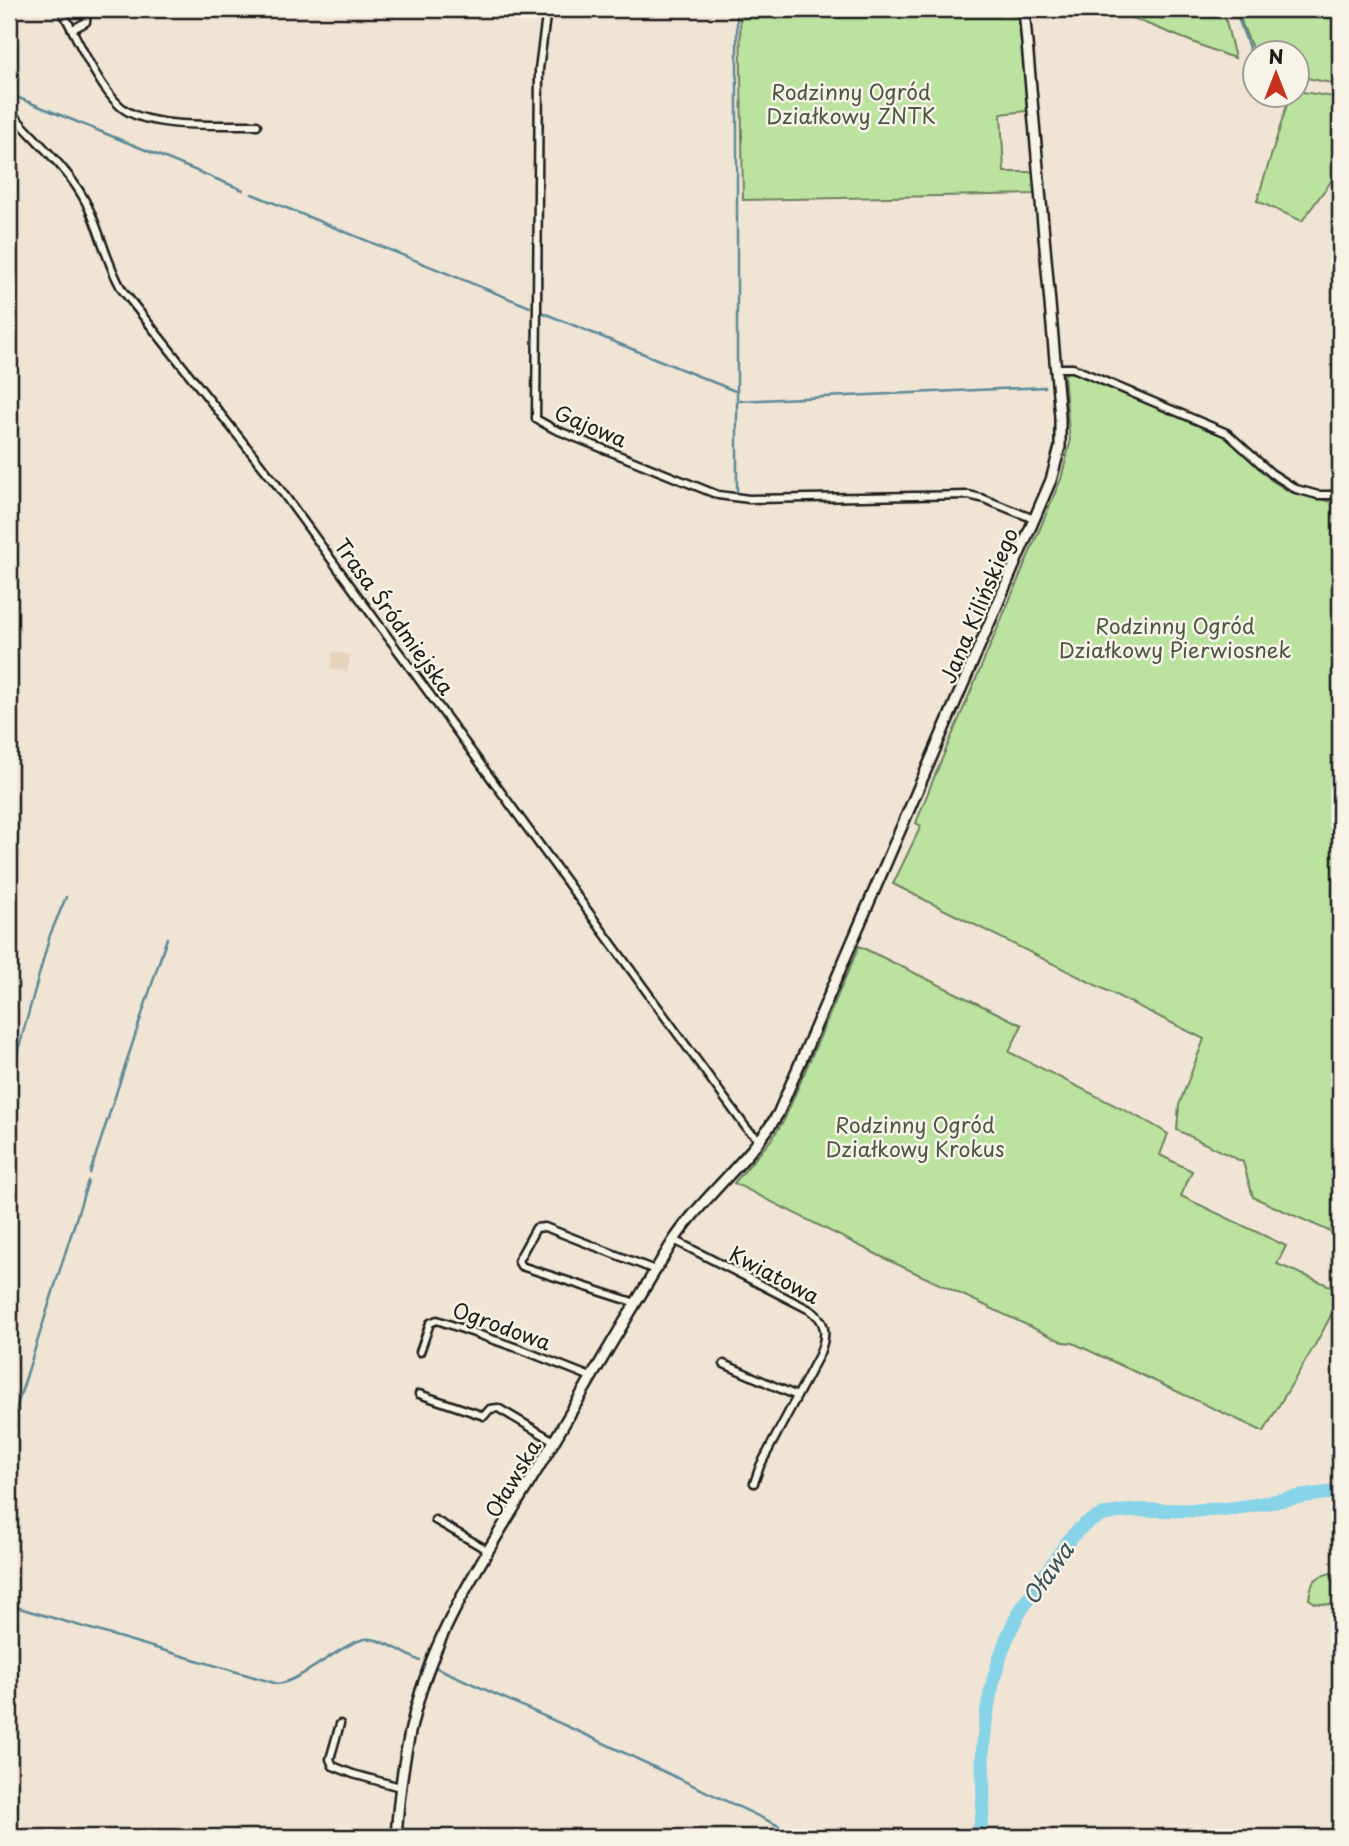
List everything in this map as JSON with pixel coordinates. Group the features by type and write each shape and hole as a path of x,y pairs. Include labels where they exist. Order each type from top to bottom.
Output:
{"street":[{"path":"61,9 107,90 120,106 130,113 151,121 257,125"},
{"path":"73,29 86,22 87,9"},
{"name":"Gajowa","path":"547,9 539,69 534,414 538,421 684,483 728,497 749,499 969,495 1034,519"},
{"name":"Jana Kilińskiego","path":"734,1170 760,1141 784,1101 1051,480 1060,447 1024,9"},
{"name":"Trasa Śródmiejska","path":"9,110 80,192 123,291 277,485 749,1132 760,1141"},
{"path":"1055,368 1073,368 1227,433 1271,473 1296,489 1318,495 1340,495"},
{"name":"Oławska","path":"396,1837 407,1744 429,1668 450,1622 655,1270 691,1215 734,1170"},
{"path":"636,1303 521,1266 518,1261 536,1228 545,1227 655,1270"},
{"name":"Kwiatowa","path":"674,1240 820,1317 825,1337 819,1355 754,1483"},
{"name":"Ogrodowa","path":"420,1352 430,1323 437,1320 591,1377"},
{"path":"724,1363 797,1396"},
{"path":"419,1394 484,1416 490,1409 498,1408 554,1441"},
{"path":"435,1520 489,1551"},
{"path":"340,1724 330,1759 333,1766 400,1787"}],"shaded area":[{"path":"333,652 350,655 347,672 330,669"}],"green space":[{"name":"Rodzinny Ogród Działkowy ZNTK","path":"740,9 1017,9 1029,108 1026,111 1001,114 1004,172 1034,172 1034,194 743,200"},
{"path":"1110,9 1223,9 1235,58 1225,55"},
{"path":"1239,9 1340,9 1340,85 1310,79 1310,38 1248,38"},
{"path":"1310,93 1340,98 1340,169 1302,221 1257,201 1286,108 1310,108"},
{"name":"Rodzinny Ogród Działkowy Pierwiosnek","path":"1068,371 1225,436 1271,480 1290,492 1340,504 1340,1236 1253,1197 1243,1162 1177,1130 1179,1105 1204,1039 893,884 921,826 916,823 933,780 1061,479 1070,443 1064,375"},
{"name":"Rodzinny Ogród Działkowy Krokus","path":"859,946 1022,1025 1009,1052 1168,1134 1160,1155 1192,1171 1181,1196 1286,1246 1277,1264 1340,1290 1330,1317 1264,1432 886,1259 734,1183 771,1140 784,1120"},
{"path":"1331,1573 1340,1577 1340,1606 1315,1603 1309,1599 1314,1581"}],"waterway":[{"path":"726,9 737,13"},
{"path":"737,9 737,492"},
{"path":"1235,9 1245,38"},
{"path":"9,94 243,190"},
{"path":"252,194 530,307"},
{"path":"541,312 735,391"},
{"path":"737,401 1045,387"},
{"path":"9,1084 50,935 66,897"},
{"path":"90,1173 167,938"},
{"path":"9,1431 88,1181"},
{"name":"Oława","path":"977,1837 983,1804 983,1743 990,1693 1000,1656 1024,1604 1068,1541 1081,1527 1098,1517 1122,1512 1225,1509 1340,1492"},
{"path":"9,1605 278,1684 301,1675 362,1640 383,1642 420,1661"},
{"path":"435,1667 779,1826"},
{"path":"788,1831 793,1837"}]}
